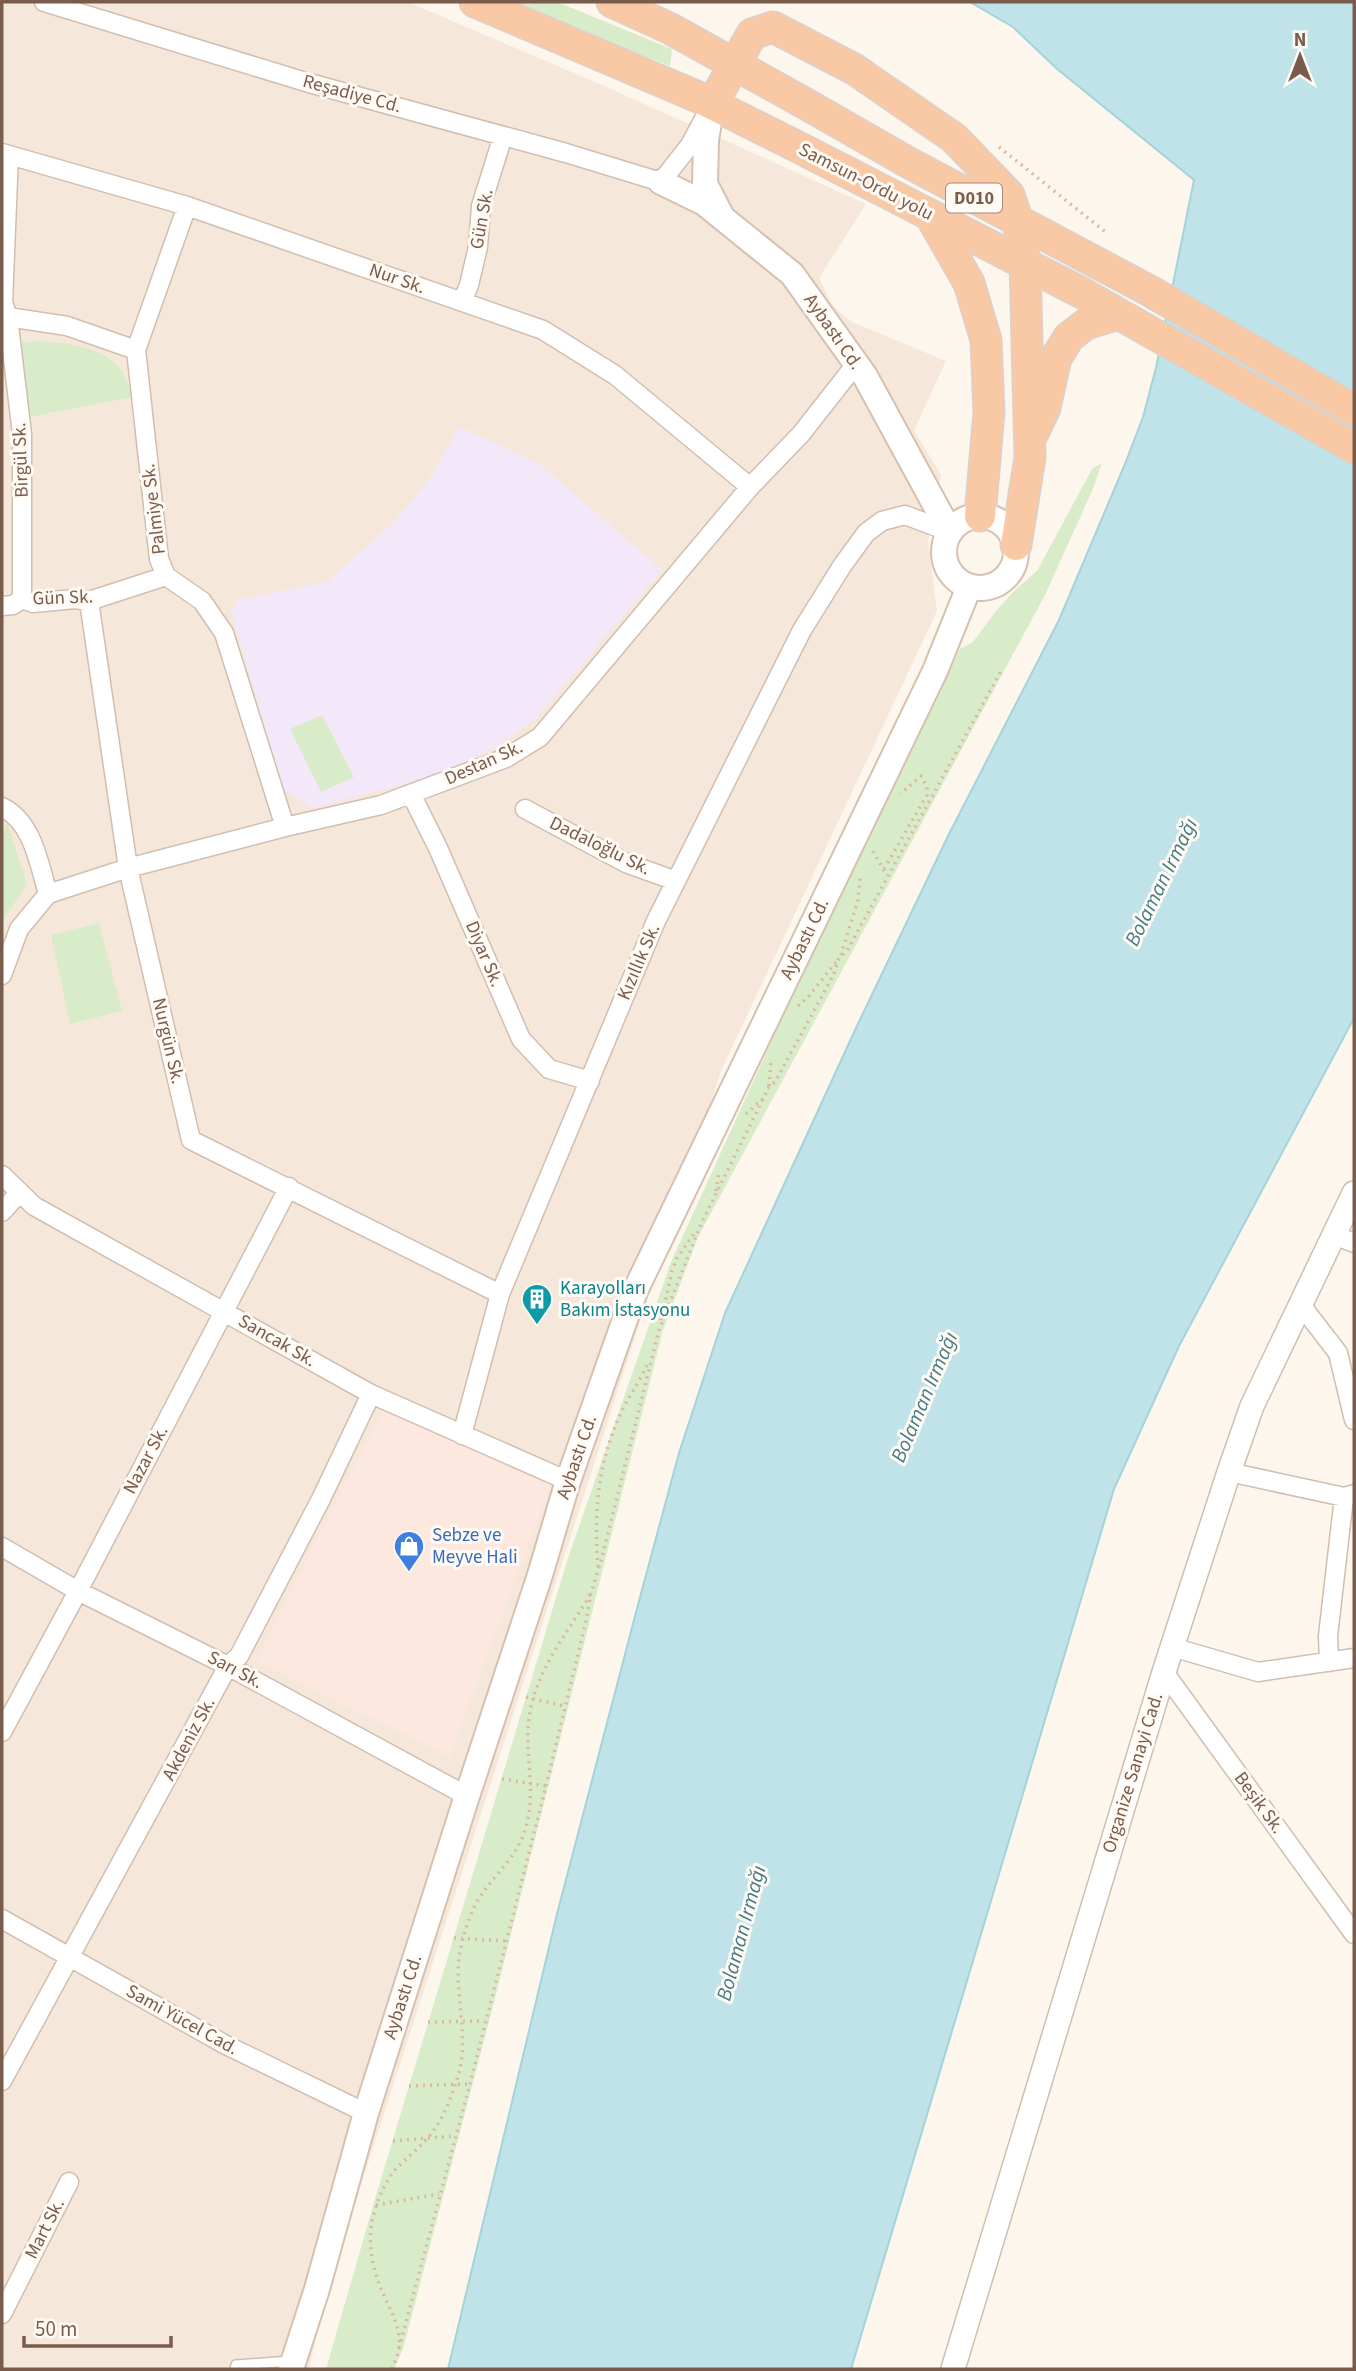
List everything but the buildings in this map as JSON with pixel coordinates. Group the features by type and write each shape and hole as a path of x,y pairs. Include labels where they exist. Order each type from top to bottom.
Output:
{"highway":[{"name":"Samsun-Ordu yolu","path":"475,2 712,104 1025,263 1354,448"},
{"name":"Samsun-Ordu yolu","path":"612,2 669,28 911,164 1150,291 1354,410"},
{"path":"712,104 752,34 773,27 854,69 954,138 1009,195 1018,222 1025,263 1030,457 1016,545"},
{"path":"930,215 969,283 986,340 989,412 980,516"},
{"path":"1029,443 1045,408 1056,359 1069,337 1086,324 1125,318"}],"main road":[{"path":"712,104 706,140 705,184 722,217"},
{"name":"Aybastı Cd.","path":"661,182 704,203 792,274 856,364 950,532"},
{"path":"980,516 1003,524 1012,534 1017,558 1005,580 981,589 959,582 951,574 944,554 945,542 957,524 967,518 980,516"},
{"name":"Aybastı Cd.","path":"293,2365 317,2290 366,2113 568,1481 635,1291 935,671 969,587"}],"street":[{"name":"Reşadiye Cd.","path":"44,2 309,83 661,182"},
{"path":"661,182 690,145 712,104"},
{"name":"Gün Sk.","path":"462,302 478,247 481,206 503,136"},
{"name":"Nur Sk.","path":"6,154 187,206 543,330 615,375 750,487"},
{"name":"Birgül Sk.","path":"6,154 3,302 8,317 7,353 22,434 22,599"},
{"name":"Palmiye Sk.","path":"187,206 136,350 159,559 166,576 202,601 224,633 285,827"},
{"path":"8,317 67,326 136,350"},
{"name":"Destan Sk.","path":"48,894 128,869 285,827 381,805 506,758 540,737 750,487 801,434 856,364"},
{"name":"Kızıllık Sk.","path":"462,1435 500,1294 656,921 802,630 866,533 882,521 905,515 950,532"},
{"name":"Gün Sk.","path":"2,606 13,605 22,599 33,603 75,599 89,601 166,576"},
{"name":"Nurgün Sk.","path":"89,601 128,869 191,1140 500,1294"},
{"name":"Diyar Sk.","path":"411,794 438,848 521,1039 549,1069 590,1081"},
{"path":"2,970 19,929 48,894 29,831 5,808"},
{"name":"Dadaloğlu Sk.","path":"525,809 626,863 676,881"},
{"name":"Sancak Sk.","path":"2,1175 34,1206 371,1394 568,1481"},
{"name":"Nazar Sk.","path":"2,1732 289,1187"},
{"path":"2,1212 20,1192"},
{"name":"Organize Sanayi Cad.","path":"953,2369 1164,1672 1229,1472 1252,1406 1301,1305 1344,1239 1354,1193"},
{"path":"1301,1305 1338,1353 1354,1420"},
{"name":"Akdeniz Sk.","path":"2,2081 8,2054 70,1958 228,1666 239,1656 321,1499 371,1394"},
{"path":"1229,1472 1349,1496 1328,1636 1329,1662"},
{"name":"Sarı Sk.","path":"2,1547 78,1591 228,1666 467,1796"},
{"path":"1172,1647 1258,1672 1354,1658"},
{"name":"Beşik Sk.","path":"1164,1672 1354,1934"},
{"name":"Sami Yücel Cad.","path":"2,1919 224,2044 366,2113"},
{"name":"Mart Sk.","path":"2,2314 69,2182"}],"lane":[{"path":"235,2369 236,2365 293,2365"}],"path":[{"path":"841,955 848,949 1001,671"},
{"path":"884,869 927,795 927,787 921,776 894,802"},
{"path":"868,842 887,876"},
{"path":"769,1087 775,1082 841,955 858,900 860,872"},
{"path":"791,1013 809,996 832,964 838,960"},
{"path":"659,1330 701,1224 769,1087 773,1052"},
{"path":"392,2369 470,2084 546,1786 667,1289 674,1265 701,1224"},
{"path":"598,1569 596,1508 601,1468 620,1415 652,1357"},
{"path":"399,2348 393,2312 378,2283 370,2248 371,2223 387,2181 436,2127 451,2099 463,2048 463,2022 457,1975 463,1939 480,1897 510,1860 524,1835 530,1812 528,1729 533,1699 551,1654 591,1593"},
{"path":"526,1697 565,1706"},
{"path":"502,1779 546,1786"},
{"path":"454,1938 505,1941"},
{"path":"428,2022 485,2021"},
{"path":"409,2086 470,2084"},
{"path":"393,2141 456,2136"},
{"path":"376,2205 439,2194"}],"shaded area":[{"path":"2,2 408,2 602,85 866,204 819,278 833,306 852,322 946,361 914,430 941,475 928,541 937,611 721,1071 329,2284 309,2369 2,2369"},
{"path":"460,427 538,463 662,570 536,718 495,748 427,778 311,808 284,789 231,611 237,600 327,582 393,523 426,484"},
{"name":"Sebze ve Meyve Hali","path":"383,1409 551,1485 449,1757 256,1661"}],"green space":[{"path":"517,2 557,2 672,49 670,66 613,44"},
{"path":"38,341 84,348 106,356 123,372 133,397 29,417 20,343"},
{"path":"1102,463 1045,595 698,1237 663,1330 493,2006 403,2349 394,2369 326,2369 567,1561 671,1262 824,926 960,649 973,642 996,611 1037,571 1092,469"},
{"path":"322,715 354,777 321,792 290,729"},
{"path":"7,822 27,884 2,926 2,836"},
{"path":"99,923 122,1011 70,1024 51,935"}],"water":[{"name":"Bolaman Irmağı","path":"970,2 1354,2 1354,1018 1179,1346 1114,1489 851,2369 448,2369 557,1914 639,1601 679,1453 725,1313 948,836 1059,620 1125,464 1143,417 1156,368 1194,180 1056,68 1013,27"}],"place":[{"name":"Karayolları Bakım İstasyonu","path":"537,1326"},
{"name":"Sebze ve Meyve Hali","path":"409,1573"}]}
